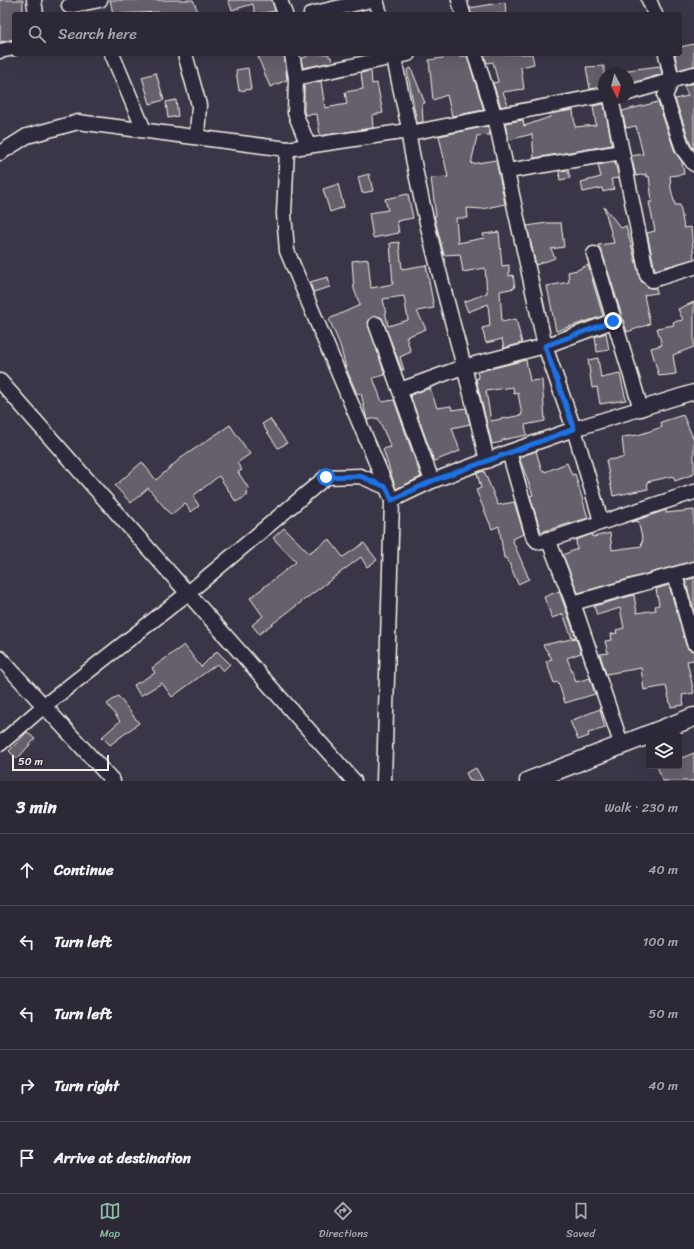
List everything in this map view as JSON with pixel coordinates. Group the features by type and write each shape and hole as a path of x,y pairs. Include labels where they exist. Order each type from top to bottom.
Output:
{"street":[{"path":"34,0 36,12"},
{"path":"71,7 100,0"},
{"path":"280,0 283,12"},
{"path":"320,12 371,0"},
{"path":"376,0 379,12"},
{"path":"459,0 462,12"},
{"path":"649,0 654,12"},
{"path":"0,51 12,48"},
{"path":"113,56 144,130"},
{"path":"186,56 198,105 197,137"},
{"path":"292,56 296,78 295,113 308,146"},
{"path":"296,78 393,56 409,132 418,189 487,461"},
{"path":"477,56 495,117 508,172 545,346 574,429 601,521"},
{"path":"666,56 672,80 666,96 683,149 694,164"},
{"path":"634,91 694,74"},
{"path":"0,153 27,136 78,122 287,149 409,132 495,117 598,96"},
{"path":"612,104 647,275 652,280 694,267"},
{"path":"287,149 284,214 286,251 392,500 384,781"},
{"path":"508,172 622,152"},
{"path":"594,254 613,321 641,409"},
{"path":"400,390 463,367 545,346 613,321"},
{"path":"376,324 432,481"},
{"path":"0,381 354,781"},
{"path":"392,500 432,481 509,452 574,429 694,392"},
{"path":"509,452 533,536 537,541 542,542 601,521 694,492"},
{"path":"0,744 44,706 188,593 326,477 360,476 386,487"},
{"path":"548,539 573,603 622,746"},
{"path":"573,603 694,569"},
{"path":"675,575 694,643"},
{"path":"0,658 113,781"},
{"path":"529,781 694,717"}],"building":[{"path":"0,0 23,0 23,12 12,12 12,39 0,42"},
{"path":"110,0 193,0 198,12 160,12 113,12"},
{"path":"228,0 272,0 275,11 255,12 253,4 232,10"},
{"path":"505,2 506,12 471,12 470,8"},
{"path":"694,44 694,66 678,70 675,56 682,56 682,47"},
{"path":"284,56 287,80 270,87 258,57"},
{"path":"329,56 331,57 332,62 303,68 301,58"},
{"path":"443,56 467,56 484,110 452,116 447,95 433,100 429,60 443,58"},
{"path":"485,56 532,56 534,64 521,67 524,89 503,92 508,105 501,107 493,83 498,82 493,62 487,63"},
{"path":"604,66 604,68 598,68 598,88 590,89 586,67"},
{"path":"660,66 662,74 634,81 634,69"},
{"path":"248,68 251,89 239,91 236,70"},
{"path":"411,68 425,103 422,104 423,122 417,123 407,70"},
{"path":"371,71 372,84 377,83 383,113 372,115 373,128 320,136 317,114 305,115 304,85 321,81 325,108 347,104 345,92 363,89 361,73"},
{"path":"156,73 164,100 150,104 142,77"},
{"path":"694,83 694,150 675,99 688,96 684,86"},
{"path":"176,100 178,116 168,118 166,102"},
{"path":"658,102 675,152 682,162 684,174 670,176 671,189 675,205 680,205 684,228 691,227 694,259 655,270 647,233 655,231 649,202 652,202 649,176 647,177 646,174 636,176 631,156 643,154 636,126 626,128 622,111"},
{"path":"604,104 612,145 534,158 532,134 509,140 505,123 523,120 524,126 550,117 549,114 573,110 575,127 596,125 593,106"},
{"path":"488,126 490,135 477,136 471,164 496,160 505,204 482,209 467,208 468,218 456,218 458,243 484,238 483,234 499,232 502,266 509,265 509,276 513,275 515,288 500,291 502,322 516,319 522,343 504,348 502,339 486,343 482,328 490,326 488,304 468,312 464,302 487,293 485,268 463,272 460,254 444,255 434,216 436,216 431,178 448,177 439,136"},
{"path":"615,162 619,178 611,179 614,189 603,192 602,188 583,192 581,182 601,177 598,165"},
{"path":"568,170 570,178 560,180 559,171"},
{"path":"369,174 373,191 362,193 358,177"},
{"path":"338,184 344,207 330,212 323,189"},
{"path":"408,194 413,218 397,221 399,233 373,238 369,213 388,210 385,199"},
{"path":"604,207 621,228 626,226 641,281 650,288 656,288 657,293 644,295 650,324 627,332 602,252 598,245 614,243"},
{"path":"547,223 561,223 564,247 551,249 555,258 536,265 527,226"},
{"path":"399,242 402,269 426,265 434,308 417,311 426,329 406,337 411,352 400,357 404,370 402,370 382,318 374,316 368,322 385,375 373,378 382,402 394,400 421,477 396,489 383,449 391,447 378,418 367,420 361,393 357,394 346,368 340,345 329,319 360,305 354,289 352,261 368,259 371,288 393,284 390,243","holes":["404,296 408,320 388,326 383,299"]},
{"path":"588,265 603,316 556,331 547,286 569,282 568,272"},
{"path":"328,277 330,287 313,292 310,282"},
{"path":"694,302 694,347 673,355 676,374 659,376 651,348 662,345 657,328 674,325 673,322 683,320 678,309"},
{"path":"606,333 609,350 597,352 595,337"},
{"path":"598,358 601,378 620,374 626,400 600,404 597,387 592,388 588,360"},
{"path":"526,360 530,381 542,380 545,421 525,425 527,435 502,440 502,442 492,444 476,379 479,378 477,372","holes":["513,387 514,394 518,393 522,415 491,421 486,391"]},
{"path":"430,388 437,408 451,406 452,410 466,408 470,424 452,428 460,451 434,461 410,395"},
{"path":"683,415 694,440 694,474 675,481 673,476 647,482 648,489 613,496 606,460 622,458 624,456 622,437 638,435 662,427 661,422"},
{"path":"270,419 287,443 278,448 262,424"},
{"path":"230,425 250,454 237,463 242,470 238,472 249,489 246,492 248,495 236,502 219,476 193,496 199,506 191,512 185,503 171,515 148,488 131,503 115,486 142,462 156,480 181,458"},
{"path":"536,451 542,471 544,470 545,472 567,463 572,475 575,474 588,518 541,532 530,496 533,495 519,457"},
{"path":"484,471 498,505 514,502 524,534 512,539 529,579 518,584 507,558 504,558 499,526 492,529 476,490 481,488 477,473"},
{"path":"666,510 666,513 694,510 694,561 578,593 563,555 577,549 576,540 592,534 593,537 610,533 612,550 642,546 641,542 643,542 638,521 631,522"},
{"path":"284,528 309,553 329,539 343,557 364,543 377,560 367,567 361,557 259,634 252,625 263,616 250,598 296,562 273,538"},
{"path":"694,578 694,611 685,580"},
{"path":"669,585 686,645 688,649 694,651 694,660 687,661 694,693 682,695 684,705 671,707 666,686 644,690 641,668 606,674 600,654 608,653 605,641 612,640 611,634 617,633 616,630 624,628 620,608 597,615 594,606 634,595 637,613 656,610 655,606 659,605 656,589"},
{"path":"559,591 576,637 572,638 563,614 552,618 544,597"},
{"path":"576,638 581,653 567,658 576,682 590,678 595,694 565,703 558,682 554,683 546,661 552,659 543,645"},
{"path":"184,645 201,667 217,651 230,664 223,671 217,664 172,697 162,683 140,696 134,685 155,673 152,668"},
{"path":"118,696 139,723 110,745 102,737 120,721 107,704"},
{"path":"600,709 605,728 588,733 589,736 578,740 570,721"},
{"path":"27,732 35,739 17,759 9,751"},
{"path":"694,753 694,781 663,781 658,769 682,769 682,758"},
{"path":"476,768 483,781 470,781 466,773"}],"route":[{"path":"326,477 360,476 386,487 392,500 432,481 574,429 545,346 613,321"}]}
